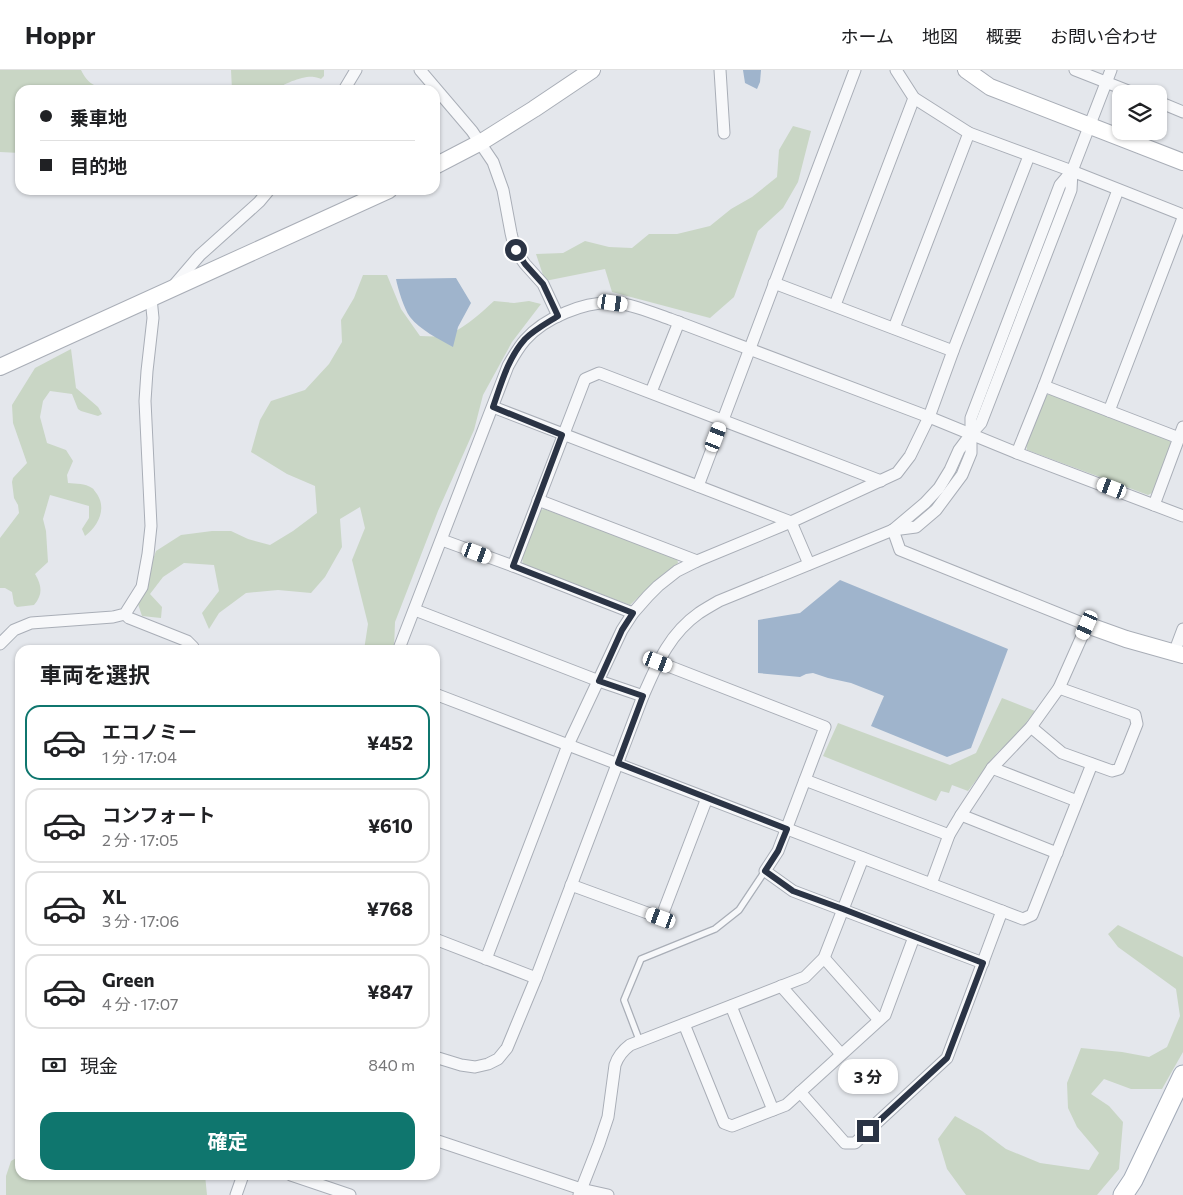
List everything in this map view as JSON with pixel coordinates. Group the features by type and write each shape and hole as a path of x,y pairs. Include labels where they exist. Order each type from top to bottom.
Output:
{"main road":[{"path":"1123,1195 1133,1180 1183,1075"}],"street":[{"path":"347,85 356,70"},
{"path":"420,70 433,85"},
{"path":"440,163 480,143 592,70"},
{"path":"720,70 724,133"},
{"path":"698,486 855,70"},
{"path":"896,70 914,98 969,133 1072,171 1183,216 1109,411"},
{"path":"966,70 990,87 1183,162"},
{"path":"1074,70 1114,85"},
{"path":"440,1058 461,1065 475,1067 488,1064 498,1058 507,1048 536,978 643,696 658,662 672,639 699,613 719,601 892,530 916,527 936,510 962,475 971,453 971,434 982,423 1071,190 1072,171 1111,70"},
{"path":"440,93 472,131 492,162 503,190 516,250 525,264 543,284 558,316"},
{"path":"835,305 914,98"},
{"path":"1167,105 1183,112"},
{"path":"894,328 969,133"},
{"path":"486,959 568,745 622,630 633,613 658,586 677,572 697,561 791,522 896,473 910,456 929,417 1029,156"},
{"path":"1018,453 1118,190"},
{"path":"171,290 200,255 264,195"},
{"path":"0,367 378,195"},
{"path":"774,283 953,351"},
{"path":"0,644 14,630 31,623 113,617 125,614 142,587 151,526 145,401 153,318 151,298"},
{"path":"400,645 508,366 526,338 541,327 570,310 596,304 613,303 629,305 679,322 1183,516"},
{"path":"651,392 679,322"},
{"path":"513,566 584,378 599,372 881,481"},
{"path":"1044,386 1109,411 1181,432 1154,505"},
{"path":"493,407 791,522 809,564"},
{"path":"538,500 697,561"},
{"path":"892,530 900,550 1126,639 1179,654 1183,629"},
{"path":"442,540 633,613"},
{"path":"415,610 643,696"},
{"path":"125,614 129,618 186,641 190,645"},
{"path":"931,884 949,835 961,815 992,768 1031,727 1059,688 1087,625"},
{"path":"658,662 825,727 778,851 765,871 793,891 983,963"},
{"path":"1031,727 1062,753 1112,771 1119,769 1137,724 1135,715 1059,688"},
{"path":"440,696 1023,919 1032,915 1092,764"},
{"path":"992,768 1077,801"},
{"path":"805,780 949,835"},
{"path":"571,885 661,918 707,798"},
{"path":"961,815 1056,853"},
{"path":"580,1192 608,1117 615,1065 622,1051 684,1024 805,977 824,958 863,858"},
{"path":"800,1092 845,1143 855,1143 947,1058 1002,911"},
{"path":"684,1024 724,1123 732,1126 786,1105 884,1015 914,937"},
{"path":"440,941 536,978"},
{"path":"824,958 879,1020"},
{"path":"780,986 841,1054"},
{"path":"731,1006 773,1110"},
{"path":"440,1142 580,1192 608,1195"},
{"path":"236,1195 241,1180"},
{"path":"306,1180 350,1195"}],"lane":[{"path":"640,1042 624,1000 641,959 715,928 740,910 765,871"}],"green space":[{"path":"0,70 81,70 86,78 94,85 15,85 15,153 0,152"},
{"path":"231,70 324,70 324,76 321,79 310,77 294,80 283,85 232,85"},
{"path":"793,126 811,131 798,182 783,208 758,231 734,297 710,318 612,292 605,269 545,281 536,254 563,253 585,241 609,247 632,248 649,234 677,234 710,226 777,177 779,150"},
{"path":"363,275 387,275 401,309 420,336 440,336 455,331 494,301 514,303 529,301 541,304 512,342 483,395 474,430 438,511 395,622 394,645 365,645 368,624 352,560 365,528 360,507 340,519 342,547 325,577 311,593 278,590 246,593 219,613 209,629 202,613 219,591 214,565 184,563 163,577 150,594 162,607 161,618 142,616 137,601 156,551 181,535 212,531 231,531 248,539 270,545 317,513 315,486 287,474 251,452 260,420 271,401 305,390 329,364 342,342 341,320 354,298"},
{"path":"71,349 76,388 98,407 102,414 98,416 78,409 72,394 50,391 43,401 40,417 47,443 66,450 73,461 67,475 68,483 83,484 93,488 100,500 100,517 85,536 82,529 89,518 89,506 50,495 43,519 46,531 48,562 35,574 40,586 40,594 34,605 17,607 14,604 12,592 5,588 0,588 0,538 19,513 18,505 14,498 12,482 13,478 27,463 13,423 12,405 35,368"},
{"path":"1050,394 1168,439 1172,444 1152,493 1148,495 1027,450 1026,445 1045,396"},
{"path":"544,509 677,558 678,563 662,575 630,605 523,565 522,557 540,510"},
{"path":"1002,698 1035,711 1016,736 997,753 968,791 952,785 949,793 941,791 936,801 823,756 838,723 950,765 976,753"},
{"path":"1118,925 1183,957 1183,1052 1162,1089 1131,1089 1104,1079 1091,1094 1109,1106 1123,1122 1119,1169 1097,1195 966,1195 947,1169 938,1139 955,1116 982,1131 1006,1149 1040,1163 1089,1170 1099,1153 1077,1127 1068,1108 1067,1083 1081,1048 1149,1057 1167,1047 1180,1016 1176,989 1118,947 1108,934"},
{"path":"15,1159 15,1180 206,1180 207,1195 6,1195 6,1176 11,1161"}],"water":[{"path":"743,70 761,70 757,89 745,83"},
{"path":"456,278 471,303 458,327 453,347 414,322 403,304 396,279"},
{"path":"840,580 1008,649 971,748 947,757 871,726 884,696 851,683 813,673 800,677 758,673 758,620 800,613"}],"route":[{"path":"516,250 525,264 543,284 558,316 526,338 508,366 493,407 562,435 513,566 633,613 622,630 599,681 643,696 618,763 787,829 778,851 765,871 793,891 983,963 947,1058 868,1131"}]}
